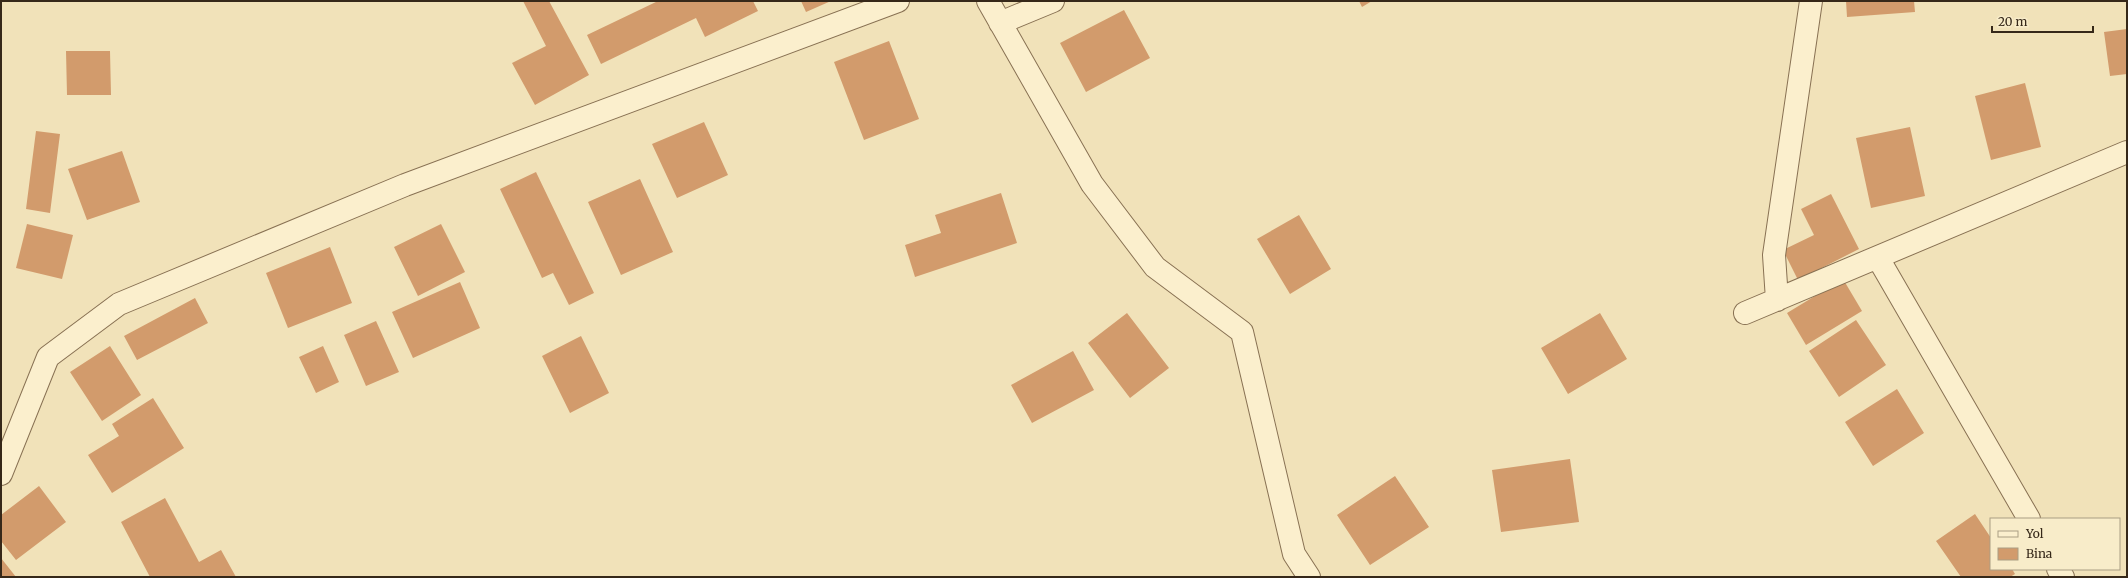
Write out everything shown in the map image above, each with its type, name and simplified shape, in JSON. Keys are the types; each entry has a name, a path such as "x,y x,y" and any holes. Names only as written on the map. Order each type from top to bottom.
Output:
{"street":[{"path":"1,474 48,357 119,304 405,185 898,1"},
{"path":"988,1 1092,184 1155,267 1242,332 1294,554 1309,577"},
{"path":"1000,23 1053,1"},
{"path":"1777,300 1774,255 1811,1"},
{"path":"1745,313 2127,152"},
{"path":"1878,258 2028,518"}],"building":[{"path":"523,1 549,1 589,75 535,105 512,63 546,46"},
{"path":"658,1 753,1 758,11 705,37 696,18 601,64 587,35"},
{"path":"801,1 831,1 806,12"},
{"path":"1359,1 1372,1 1362,7"},
{"path":"1846,1 1914,1 1915,12 1847,17"},
{"path":"1124,10 1150,58 1086,92 1060,43"},
{"path":"2127,29 2127,74 2110,76 2104,32"},
{"path":"889,41 919,119 864,140 834,62"},
{"path":"66,51 110,51 111,95 67,95"},
{"path":"2025,83 2041,147 1991,160 1975,96"},
{"path":"704,122 728,175 677,198 652,144"},
{"path":"1910,127 1925,196 1871,208 1856,138"},
{"path":"36,131 60,134 50,213 26,209"},
{"path":"122,151 140,202 87,220 68,169"},
{"path":"536,172 594,293 569,305 553,273 542,278 500,189"},
{"path":"640,179 673,252 621,275 588,202"},
{"path":"1001,193 1017,243 915,277 905,245 941,233 935,215"},
{"path":"1831,194 1859,249 1798,280 1783,250 1814,235 1801,209"},
{"path":"1299,215 1331,269 1290,294 1257,239"},
{"path":"27,224 73,235 62,279 16,268"},
{"path":"441,224 465,272 418,296 394,247"},
{"path":"330,247 352,303 288,328 266,273"},
{"path":"1843,279 1862,311 1806,345 1787,313"},
{"path":"460,282 480,328 413,358 392,312"},
{"path":"195,298 208,323 137,360 124,336"},
{"path":"1127,313 1169,368 1130,398 1088,343"},
{"path":"1600,313 1627,359 1568,394 1541,348"},
{"path":"1856,320 1886,365 1839,397 1809,351"},
{"path":"376,321 399,372 366,386 344,335"},
{"path":"581,336 609,393 570,413 542,356"},
{"path":"110,346 141,395 102,421 70,372"},
{"path":"323,346 339,382 316,393 299,357"},
{"path":"1073,351 1094,390 1032,423 1011,385"},
{"path":"1897,389 1924,433 1873,466 1845,422"},
{"path":"153,398 184,448 112,493 88,455 119,436 112,424"},
{"path":"1570,459 1579,522 1501,532 1492,470"},
{"path":"1395,476 1429,527 1370,565 1337,515"},
{"path":"39,486 66,522 16,560 1,541 1,515"},
{"path":"165,498 199,562 221,550 236,577 150,577 121,522"},
{"path":"1975,514 1990,536 1990,570 2013,570 2015,574 2010,577 1961,577 1936,541"},
{"path":"1,558 16,577 1,577"}]}
